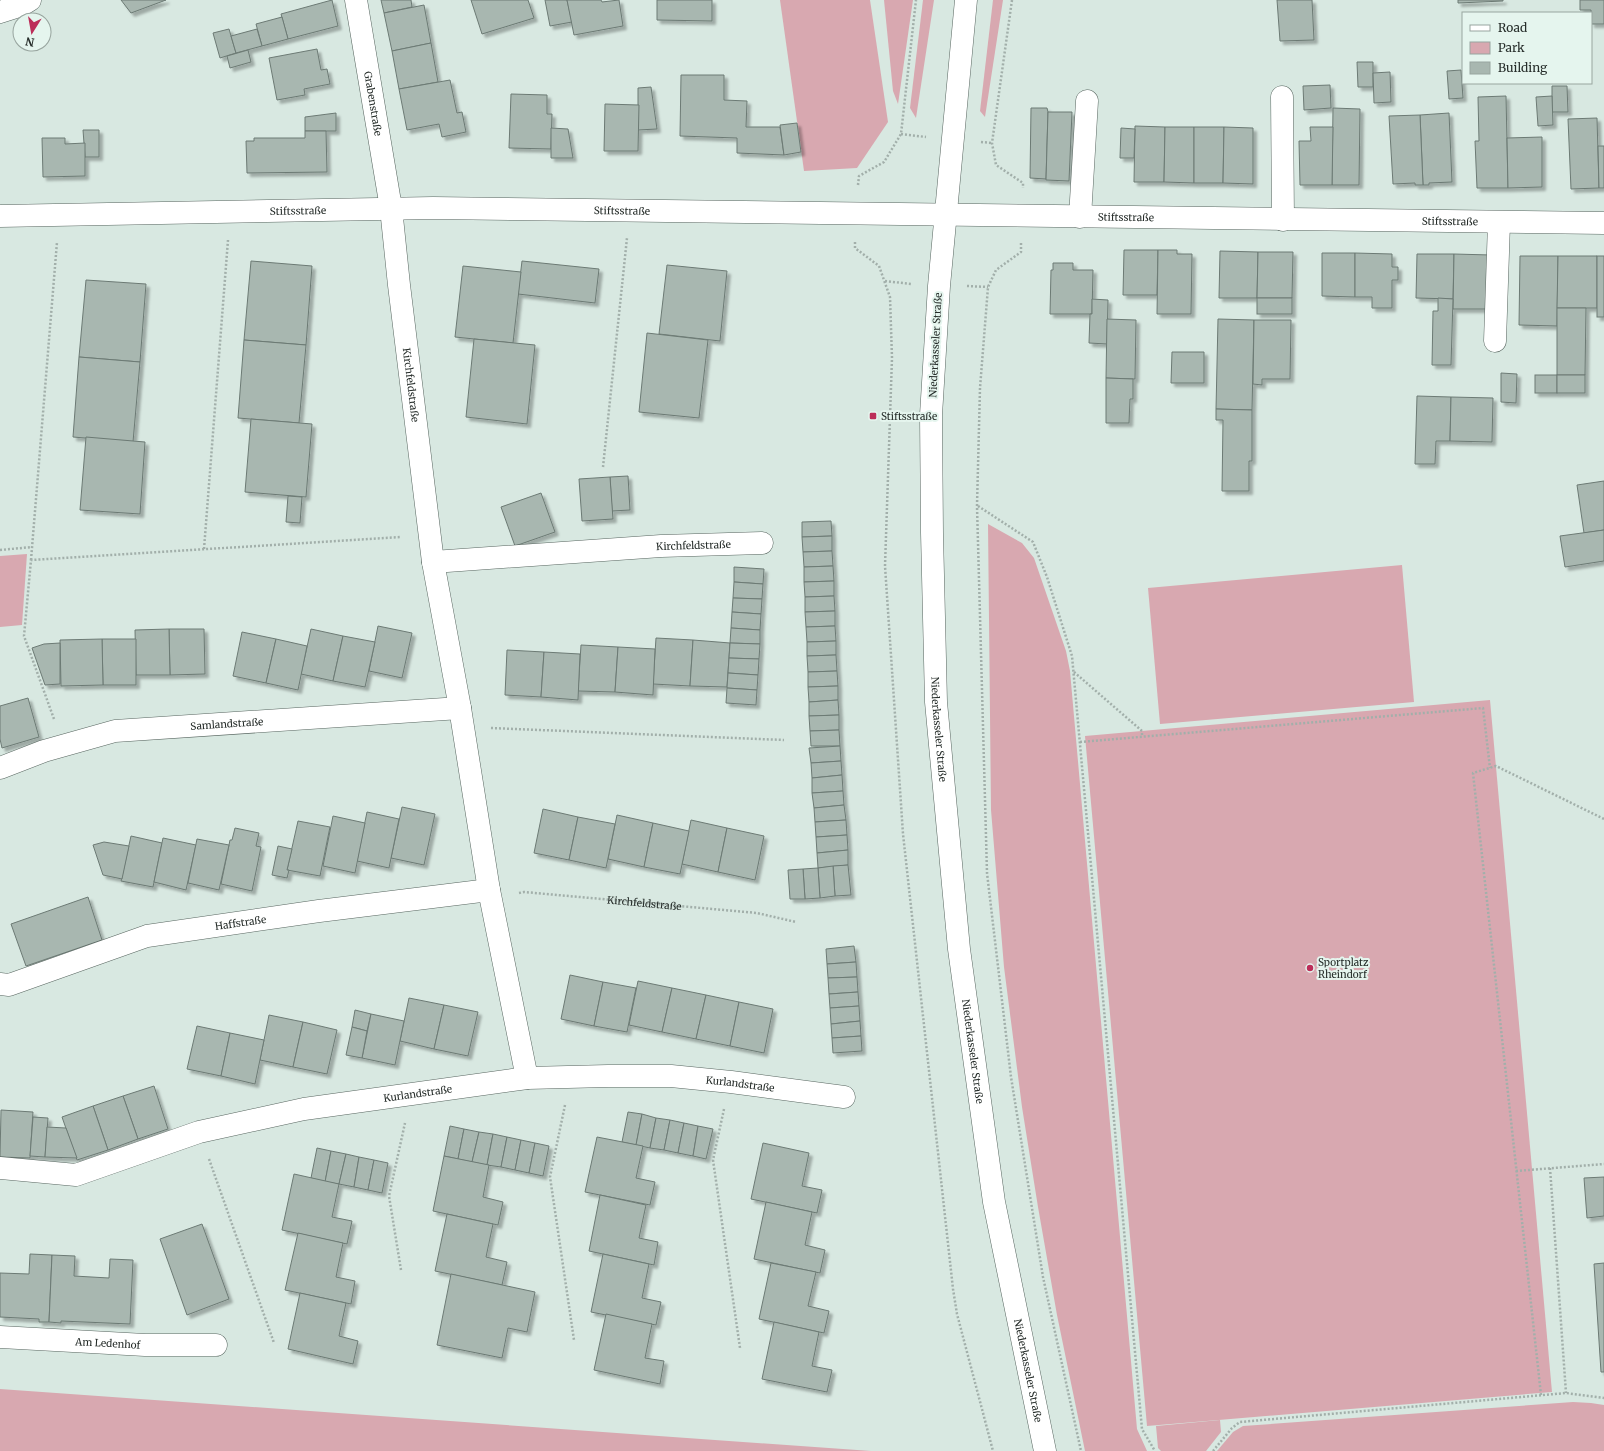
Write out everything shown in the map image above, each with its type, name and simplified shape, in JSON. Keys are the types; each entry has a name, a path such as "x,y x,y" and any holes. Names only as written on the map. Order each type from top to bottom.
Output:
{"street":[{"path":"0,12 22,6 30,0"},
{"name":"Grabenstraße","path":"356,0 391,208"},
{"name":"Niederkasseler Straße","path":"966,0 938,297 931,415 936,702 958,949 994,1202 1045,1451"},
{"path":"1282,97 1283,220"},
{"path":"1080,217 1087,101"},
{"name":"Stiftsstraße","path":"0,216 314,211 391,208 946,213 1080,217 1499,223 1604,223"},
{"name":"Kirchfeldstraße","path":"391,208 433,562 464,731 490,894 528,1078"},
{"path":"1495,341 1499,223"},
{"name":"Kirchfeldstraße","path":"433,562 661,546 762,543"},
{"name":"Samlandstraße","path":"0,768 44,751 115,731 460,708"},
{"name":"Haffstraße","path":"0,984 9,985 147,936 318,911 490,894"},
{"name":"Kurlandstraße","path":"0,1168 76,1175 199,1132 304,1109 528,1078 671,1076 731,1082 844,1097"},
{"name":"Am Ledenhof","path":"0,1337 145,1345 216,1345"}],"path":[{"path":"916,0 901,134 884,162 859,176 855,248 879,266 890,297 892,358 885,566 903,834 953,1289 957,1314 993,1451"},
{"path":"1012,0 992,143 996,165 1023,183 1021,252 996,270 988,287 980,388 977,506 987,873 1011,1077 1043,1277 1081,1451"},
{"path":"603,467 630,210"},
{"path":"204,549 230,212"},
{"path":"59,216 24,636 63,746"},
{"path":"977,506 1033,542 1048,577 1060,612 1072,656 1142,1429 1155,1451"},
{"path":"31,560 430,535"},
{"path":"0,550 32,548"},
{"path":"1073,672 1142,731 1142,737"},
{"path":"1080,742 1483,708 1490,768"},
{"path":"464,731 495,728 784,740"},
{"path":"1541,1395 1473,773 1496,766 1604,819"},
{"name":"Kirchfeldstraße","path":"490,894 524,892 757,912 796,922"},
{"path":"570,1077 550,1177 574,1340"},
{"path":"731,1082 713,1160 740,1348"},
{"path":"401,1270 389,1196 412,1094"},
{"path":"199,1132 274,1343"},
{"path":"1516,1171 1604,1164"},
{"path":"1550,1168 1566,1393"},
{"path":"1213,1451 1232,1428 1240,1422 1566,1393 1604,1398"}],"green space":[{"path":"780,0 870,0 888,122 857,168 804,171"},
{"path":"884,0 913,0 898,104 893,91"},
{"path":"923,0 934,0 916,118 910,108"},
{"path":"993,0 1003,0 985,117 980,111"},
{"path":"988,524 1022,543 1034,558 1066,651 1070,671 1137,1429 1147,1451 1085,1451 1057,1315 1038,1207 1022,1107 1004,967 991,810"},
{"path":"27,554 22,625 0,627 0,556"},
{"path":"1402,565 1414,702 1160,724 1148,588"},
{"name":"Sportplatz Rheindorf","path":"1490,700 1552,1392 1147,1426 1085,736"},
{"path":"0,1389 871,1451 0,1451"},
{"path":"1573,1402 1604,1405 1604,1451 1217,1451 1233,1432 1243,1426"},
{"path":"1220,1420 1221,1432 1206,1451 1161,1451 1158,1448 1156,1426"}],"building":[{"path":"121,0 166,0 131,13"},
{"path":"332,0 338,26 288,39 281,14"},
{"path":"381,0 411,0 412,7 384,13"},
{"path":"471,0 528,0 534,18 482,34"},
{"path":"545,0 567,0 572,22 550,26"},
{"path":"567,0 601,0 602,2 619,0 623,26 574,35"},
{"path":"657,0 712,0 712,21 657,20"},
{"path":"1277,0 1312,0 1314,40 1280,41"},
{"path":"1458,0 1503,0 1503,1 1458,3"},
{"path":"1580,0 1604,0 1604,24 1592,24 1591,10 1580,10"},
{"path":"424,5 431,43 392,51 384,13"},
{"path":"282,17 288,39 262,46 256,24"},
{"path":"229,29 236,53 220,58 213,33"},
{"path":"257,29 262,46 236,53 231,36"},
{"path":"431,43 438,82 399,89 392,51"},
{"path":"317,49 321,70 327,69 330,84 304,89 305,95 277,100 269,58"},
{"path":"248,50 251,62 230,68 227,56"},
{"path":"1357,62 1373,62 1373,87 1358,87"},
{"path":"1461,70 1463,98 1449,99 1447,71"},
{"path":"1390,72 1391,102 1374,103 1373,73"},
{"path":"681,75 724,75 724,100 747,101 746,127 780,127 784,155 737,153 737,138 680,136"},
{"path":"450,80 457,113 462,112 466,132 442,137 439,124 407,130 399,89"},
{"path":"1330,85 1331,108 1304,110 1303,86"},
{"path":"1552,86 1567,86 1568,112 1552,112"},
{"path":"651,87 657,129 638,130 638,88"},
{"path":"511,94 547,95 547,114 552,114 551,149 509,148"},
{"path":"1506,96 1508,188 1477,188 1475,141 1479,141 1478,97"},
{"path":"1552,96 1553,125 1538,126 1536,97"},
{"path":"605,104 639,105 638,151 604,151"},
{"path":"1031,108 1047,108 1048,112 1046,179 1030,178"},
{"path":"1333,108 1360,109 1359,185 1332,185"},
{"path":"1048,112 1072,112 1069,181 1046,180"},
{"path":"336,113 336,131 305,131 305,117"},
{"path":"1449,113 1452,182 1429,183 1429,185 1423,185 1420,115"},
{"path":"1420,115 1423,185 1415,185 1415,183 1393,184 1389,116"},
{"path":"1597,118 1599,188 1571,189 1568,119"},
{"path":"797,123 801,152 784,155 780,125"},
{"path":"1135,126 1165,127 1164,182 1134,182"},
{"path":"1165,127 1194,127 1194,183 1164,182"},
{"path":"1194,127 1224,127 1223,183 1194,183"},
{"path":"1224,127 1253,128 1253,184 1223,183"},
{"path":"1310,127 1333,127 1332,185 1300,185 1299,141 1311,141"},
{"path":"551,128 568,129 573,158 551,158"},
{"path":"1121,128 1135,129 1134,158 1120,158"},
{"path":"83,130 99,130 99,157 85,157"},
{"path":"305,131 326,131 327,172 247,173 246,141 254,141 254,138 305,138"},
{"path":"1542,137 1542,187 1508,188 1507,138"},
{"path":"42,138 65,138 65,144 85,143 85,176 43,177"},
{"path":"1598,146 1604,146 1604,188 1599,188"},
{"path":"1124,250 1158,250 1157,295 1123,295"},
{"path":"1158,250 1177,250 1177,254 1192,254 1191,314 1157,314"},
{"path":"1220,251 1258,252 1257,298 1219,298"},
{"path":"1258,252 1293,252 1292,298 1257,298"},
{"path":"1322,253 1355,253 1355,297 1322,296"},
{"path":"1355,253 1392,254 1392,267 1398,267 1398,280 1392,280 1392,308 1372,308 1372,297 1355,297"},
{"path":"1417,254 1454,254 1453,299 1416,298"},
{"path":"1454,254 1491,255 1490,309 1453,309"},
{"path":"1520,256 1558,256 1557,326 1519,325"},
{"path":"1558,256 1597,256 1597,308 1557,308"},
{"path":"1597,256 1604,256 1604,317 1597,317"},
{"path":"251,261 312,266 306,345 244,340"},
{"path":"522,261 599,269 595,303 518,294"},
{"path":"1053,263 1073,263 1073,270 1093,270 1092,314 1050,314 1051,270 1053,270"},
{"path":"667,265 727,271 720,341 659,334"},
{"path":"463,266 521,272 513,343 455,337"},
{"path":"86,280 146,284 140,362 79,357"},
{"path":"1257,298 1292,298 1292,314 1257,314"},
{"path":"1438,298 1453,299 1451,365 1432,365 1433,311 1438,311"},
{"path":"1092,299 1108,300 1107,344 1089,343"},
{"path":"1557,308 1586,308 1585,375 1557,375"},
{"path":"1107,319 1136,320 1135,379 1106,378"},
{"path":"1218,319 1254,320 1252,410 1216,409"},
{"path":"1254,320 1291,320 1290,379 1262,379 1262,385 1253,384"},
{"path":"647,333 708,340 699,418 639,412"},
{"path":"474,339 535,345 527,424 466,417"},
{"path":"244,340 306,345 299,423 238,418"},
{"path":"1172,352 1204,352 1204,383 1171,383"},
{"path":"79,357 140,362 133,442 73,437"},
{"path":"1501,373 1517,374 1516,403 1501,402"},
{"path":"1535,375 1557,375 1557,393 1535,393"},
{"path":"1557,375 1585,375 1585,393 1557,393"},
{"path":"1106,378 1133,379 1133,399 1130,399 1129,423 1106,423"},
{"path":"1417,396 1451,397 1450,441 1436,441 1435,464 1415,464"},
{"path":"1451,397 1493,398 1492,442 1450,441"},
{"path":"1216,409 1252,410 1252,461 1249,461 1249,491 1222,491 1223,420 1216,420"},
{"path":"251,419 312,424 306,497 245,492"},
{"path":"86,437 145,442 140,514 80,510"},
{"path":"628,476 630,510 612,511 610,477"},
{"path":"610,477 613,519 582,521 579,479"},
{"path":"1604,481 1604,530 1584,533 1577,485"},
{"path":"541,493 555,532 515,546 501,507"},
{"path":"288,496 302,497 300,523 286,522"},
{"path":"831,521 832,536 802,537 802,522"},
{"path":"1604,530 1604,561 1565,567 1560,536"},
{"path":"832,536 832,551 803,552 802,537"},
{"path":"832,551 833,566 804,567 803,552"},
{"path":"833,566 834,581 804,582 804,567"},
{"path":"734,567 764,569 763,584 734,582"},
{"path":"834,581 834,596 805,597 804,582"},
{"path":"734,582 763,584 762,599 733,598"},
{"path":"834,596 835,611 805,612 805,597"},
{"path":"733,598 762,599 761,614 732,612"},
{"path":"835,611 835,626 806,627 805,612"},
{"path":"732,612 761,614 760,630 731,628"},
{"path":"378,626 412,633 402,678 369,671"},
{"path":"835,626 836,641 807,642 806,627"},
{"path":"731,628 760,630 760,644 730,643"},
{"path":"169,629 204,629 205,674 170,675"},
{"path":"169,629 170,675 136,675 135,630"},
{"path":"311,629 343,636 333,681 301,674"},
{"path":"242,632 276,639 266,683 233,676"},
{"path":"343,636 375,642 365,687 333,681"},
{"path":"656,638 693,640 690,686 653,684"},
{"path":"102,639 136,639 136,685 103,685"},
{"path":"102,639 103,685 61,686 60,640"},
{"path":"276,639 307,646 298,690 266,683"},
{"path":"693,640 730,643 727,687 690,686"},
{"path":"836,641 836,655 807,656 807,642"},
{"path":"60,643 60,684 45,685 32,648 44,644"},
{"path":"730,643 760,644 759,659 729,658"},
{"path":"581,645 618,647 615,692 578,691"},
{"path":"618,647 655,649 653,695 615,692"},
{"path":"507,650 544,652 541,697 505,695"},
{"path":"544,652 580,654 578,700 541,697"},
{"path":"836,655 837,671 808,672 807,656"},
{"path":"729,658 759,659 758,675 728,673"},
{"path":"837,671 838,686 808,687 808,672"},
{"path":"728,673 758,675 757,690 727,688"},
{"path":"838,686 838,700 809,702 808,687"},
{"path":"727,688 757,690 756,705 726,703"},
{"path":"28,698 39,737 2,748 0,739 0,706"},
{"path":"838,700 839,715 809,716 809,702"},
{"path":"839,715 839,730 810,731 809,716"},
{"path":"839,730 840,746 811,746 810,731"},
{"path":"840,746 841,761 811,763 809,748"},
{"path":"841,761 842,775 812,778 811,763"},
{"path":"842,775 843,791 812,793 812,778"},
{"path":"843,791 844,805 814,808 812,793"},
{"path":"844,805 846,820 815,822 814,808"},
{"path":"402,807 435,814 424,865 391,858"},
{"path":"543,809 578,817 569,860 534,853"},
{"path":"367,812 399,819 389,868 357,861"},
{"path":"617,815 653,823 644,867 608,859"},
{"path":"333,816 365,823 355,873 323,866"},
{"path":"578,817 615,824 606,868 569,860"},
{"path":"691,820 727,828 718,872 682,864"},
{"path":"846,820 847,835 816,837 815,822"},
{"path":"298,821 330,827 320,876 287,870"},
{"path":"653,823 689,831 680,874 644,867"},
{"path":"235,828 259,833 256,846 261,847 252,891 221,884 230,840 232,840"},
{"path":"727,828 764,836 755,880 718,872"},
{"path":"847,835 848,850 817,853 816,837"},
{"path":"131,836 162,843 153,887 121,881"},
{"path":"163,838 196,845 186,890 154,882"},
{"path":"197,839 229,845 219,890 188,883"},
{"path":"104,842 129,846 122,879 103,875 93,845"},
{"path":"278,846 292,849 287,870 289,870 287,878 272,875"},
{"path":"848,850 848,865 818,868 817,853"},
{"path":"848,865 851,895 835,896 833,866"},
{"path":"833,866 835,896 820,898 818,868"},
{"path":"818,868 820,898 805,899 803,869"},
{"path":"803,869 805,899 790,899 788,870"},
{"path":"88,897 102,940 26,966 11,924"},
{"path":"854,946 856,962 827,964 826,949"},
{"path":"856,962 857,977 828,978 827,964"},
{"path":"570,975 603,982 594,1026 561,1019"},
{"path":"857,977 858,992 829,994 828,978"},
{"path":"638,981 672,988 662,1032 629,1025"},
{"path":"603,982 636,988 627,1032 594,1026"},
{"path":"672,988 706,995 696,1039 662,1032"},
{"path":"858,992 859,1006 830,1008 829,994"},
{"path":"706,995 739,1002 730,1046 696,1039"},
{"path":"409,998 444,1005 434,1049 400,1041"},
{"path":"739,1002 773,1009 764,1053 730,1046"},
{"path":"444,1005 478,1012 468,1056 434,1049"},
{"path":"859,1006 860,1021 831,1024 830,1008"},
{"path":"355,1010 371,1014 367,1031 352,1027"},
{"path":"371,1014 404,1021 395,1065 362,1058"},
{"path":"269,1015 303,1022 293,1067 260,1060"},
{"path":"860,1021 861,1036 832,1038 831,1024"},
{"path":"303,1022 337,1030 327,1074 293,1067"},
{"path":"197,1026 230,1033 221,1076 187,1069"},
{"path":"352,1027 367,1031 362,1058 346,1055"},
{"path":"230,1033 264,1040 255,1084 221,1076"},
{"path":"861,1036 862,1051 833,1053 832,1038"},
{"path":"154,1086 168,1129 138,1139 123,1096"},
{"path":"123,1096 138,1139 108,1150 93,1106"},
{"path":"93,1106 108,1150 77,1160 62,1117"},
{"path":"1,1110 33,1112 30,1158 0,1157"},
{"path":"628,1112 642,1114 636,1145 622,1142"},
{"path":"642,1114 656,1118 650,1148 636,1145"},
{"path":"33,1117 48,1118 45,1157 30,1156"},
{"path":"656,1118 670,1120 664,1150 650,1148"},
{"path":"670,1120 684,1123 678,1153 664,1150"},
{"path":"684,1123 698,1126 693,1156 678,1153"},
{"path":"450,1126 464,1129 458,1159 444,1156"},
{"path":"698,1126 713,1129 706,1159 693,1156"},
{"path":"47,1127 66,1128 77,1158 45,1157"},
{"path":"464,1129 479,1132 472,1162 458,1159"},
{"path":"479,1132 493,1134 487,1165 472,1162"},
{"path":"493,1134 507,1137 501,1167 487,1165"},
{"path":"507,1137 521,1140 515,1170 501,1167"},
{"path":"597,1137 643,1146 636,1178 655,1182 650,1205 585,1192"},
{"path":"521,1140 535,1143 529,1173 515,1170"},
{"path":"535,1143 549,1146 543,1176 529,1173"},
{"path":"763,1143 809,1153 802,1186 822,1190 817,1213 751,1199"},
{"path":"317,1148 331,1151 325,1182 311,1178"},
{"path":"331,1151 346,1154 339,1184 325,1182"},
{"path":"346,1154 359,1157 354,1187 339,1184"},
{"path":"444,1156 489,1165 483,1197 503,1202 498,1225 433,1211"},
{"path":"359,1157 374,1160 368,1190 354,1187"},
{"path":"374,1160 388,1163 382,1193 368,1190"},
{"path":"294,1174 339,1184 332,1217 352,1221 347,1244 282,1230"},
{"path":"1604,1177 1604,1216 1587,1218 1584,1178"},
{"path":"600,1195 646,1205 639,1238 658,1242 654,1265 589,1251"},
{"path":"766,1202 812,1212 805,1245 825,1250 820,1273 754,1259"},
{"path":"447,1214 493,1224 486,1257 507,1262 502,1285 435,1271"},
{"path":"202,1224 229,1299 187,1315 160,1239"},
{"path":"298,1233 343,1243 336,1277 355,1281 351,1304 285,1290"},
{"path":"30,1254 52,1255 49,1322 39,1322 39,1319 0,1317 0,1273 29,1274"},
{"path":"603,1254 649,1264 642,1298 661,1302 656,1325 591,1312"},
{"path":"52,1255 75,1256 74,1276 109,1278 110,1259 133,1260 130,1324 61,1321 61,1323 49,1322"},
{"path":"771,1263 816,1272 808,1306 829,1311 824,1333 759,1319"},
{"path":"1604,1263 1604,1372 1601,1372 1594,1264"},
{"path":"451,1274 535,1292 527,1332 508,1328 502,1358 437,1345"},
{"path":"300,1293 346,1303 339,1336 358,1341 353,1364 288,1349"},
{"path":"606,1314 652,1324 645,1358 664,1361 660,1384 594,1370"},
{"path":"774,1322 819,1332 812,1366 832,1370 827,1392 762,1379"}],"place":[{"name":"Stiftsstraße","path":"873,416"},
{"name":"Sportplatz Rheindorf","path":"1310,968"}]}
